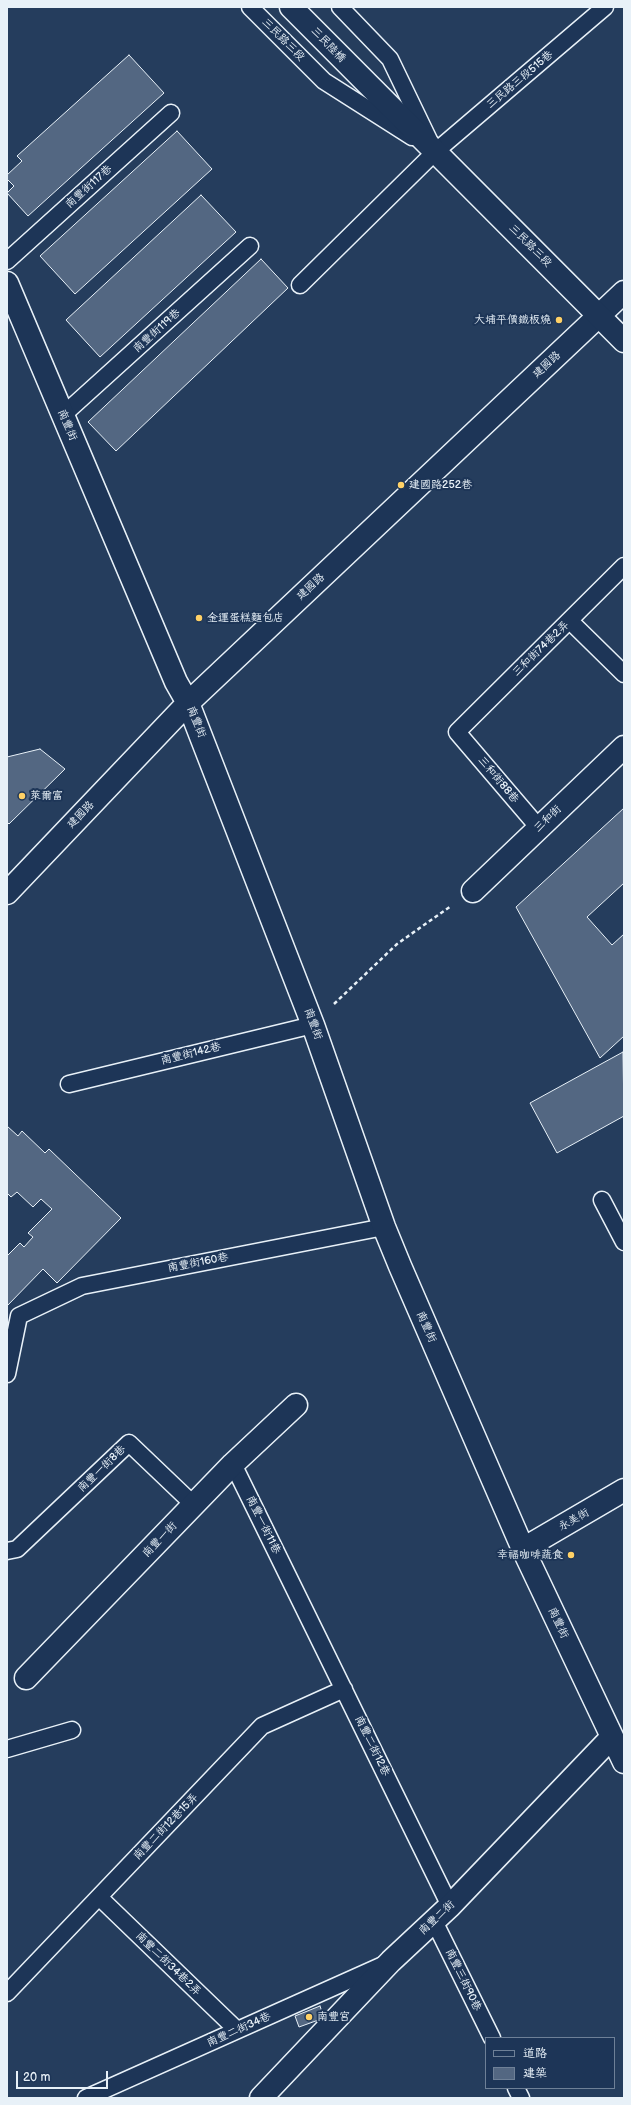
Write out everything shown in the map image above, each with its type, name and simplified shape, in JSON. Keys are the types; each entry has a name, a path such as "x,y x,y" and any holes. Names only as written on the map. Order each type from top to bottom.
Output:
{"street":[{"name":"三民陸橋","path":"291,7 365,83"},
{"name":"三民路三段","path":"365,83 624,341"},
{"name":"南豐街","path":"7,284 176,682 188,703 313,1024 384,1227 523,1549 618,1734 624,1762"},
{"name":"建國路","path":"7,893 188,703 624,292"},
{"name":"三和街","path":"473,891 624,747"},
{"name":"南豐一街","path":"26,1678 233,1464 296,1404"},
{"name":"永美街","path":"523,1549 624,1490"},
{"name":"南豐二街","path":"261,2098 391,1961 450,1906 618,1734"}],"lane":[{"name":"三民路三段","path":"250,7 324,81 435,152"},
{"name":"三民路三段","path":"340,7 390,60 435,152"},
{"name":"三民路三段515巷","path":"300,285 435,152 605,7"},
{"name":"南豐街117巷","path":"7,261 171,113"},
{"name":"南豐街119巷","path":"63,416 250,246"},
{"name":"三和街74巷2弄","path":"457,732 624,566"},
{"path":"570,621 624,674"},
{"name":"三和街88巷","path":"457,732 539,828"},
{"name":"南豐街142巷","path":"69,1084 313,1024"},
{"path":"602,1200 624,1242"},
{"name":"南豐街160巷","path":"7,1374 19,1316 82,1286 384,1227"},
{"name":"南豐一街8巷","path":"7,1551 17,1549 129,1443 194,1505"},
{"name":"南豐一街11巷","path":"233,1464 293,1586"},
{"name":"南豐二街12巷","path":"293,1586 450,1906"},
{"name":"南豐二街12巷15弄","path":"7,1993 262,1726 344,1688"},
{"path":"7,1749 72,1730"},
{"name":"南豐二街34巷2弄","path":"99,1897 237,2030"},
{"name":"南豐三街90巷","path":"434,1921 492,2037"},
{"name":"南豐二街34巷","path":"86,2098 391,1961"},
{"path":"516,2089 521,2098"}],"path":[{"path":"313,1024 397,944 473,891"}],"building":[{"path":"129,55 164,93 28,216 7,193 14,186 7,179 7,175 22,161 17,156"},
{"path":"177,131 212,169 75,294 40,256"},
{"path":"201,195 236,232 100,357 66,320"},
{"path":"261,259 288,288 116,451 88,422"},
{"name":"萊爾富","path":"40,749 65,769 9,824 7,822 7,757"},
{"path":"624,808 624,883 587,917 612,945 624,934 624,1036 600,1058 516,907"},
{"path":"623,1052 624,1116 557,1153 530,1103"},
{"path":"7,1126 18,1136 22,1131 45,1153 49,1149 121,1218 57,1283 43,1269 7,1306 7,1256 20,1243 24,1247 33,1237 28,1233 52,1209 41,1199 33,1207 17,1192 11,1197 7,1193"},
{"name":"南豐宮","path":"320,2006 324,2018 299,2027 295,2016"}],"place":[{"name":"大埔平價鐵板燒","path":"559,320"},
{"name":"建國路252巷","path":"401,485"},
{"name":"金運蛋糕麵包店","path":"199,618"},
{"name":"萊爾富","path":"22,796"},
{"name":"幸福咖啡蔬食","path":"571,1555"},
{"name":"南豐宮","path":"309,2017"}]}
